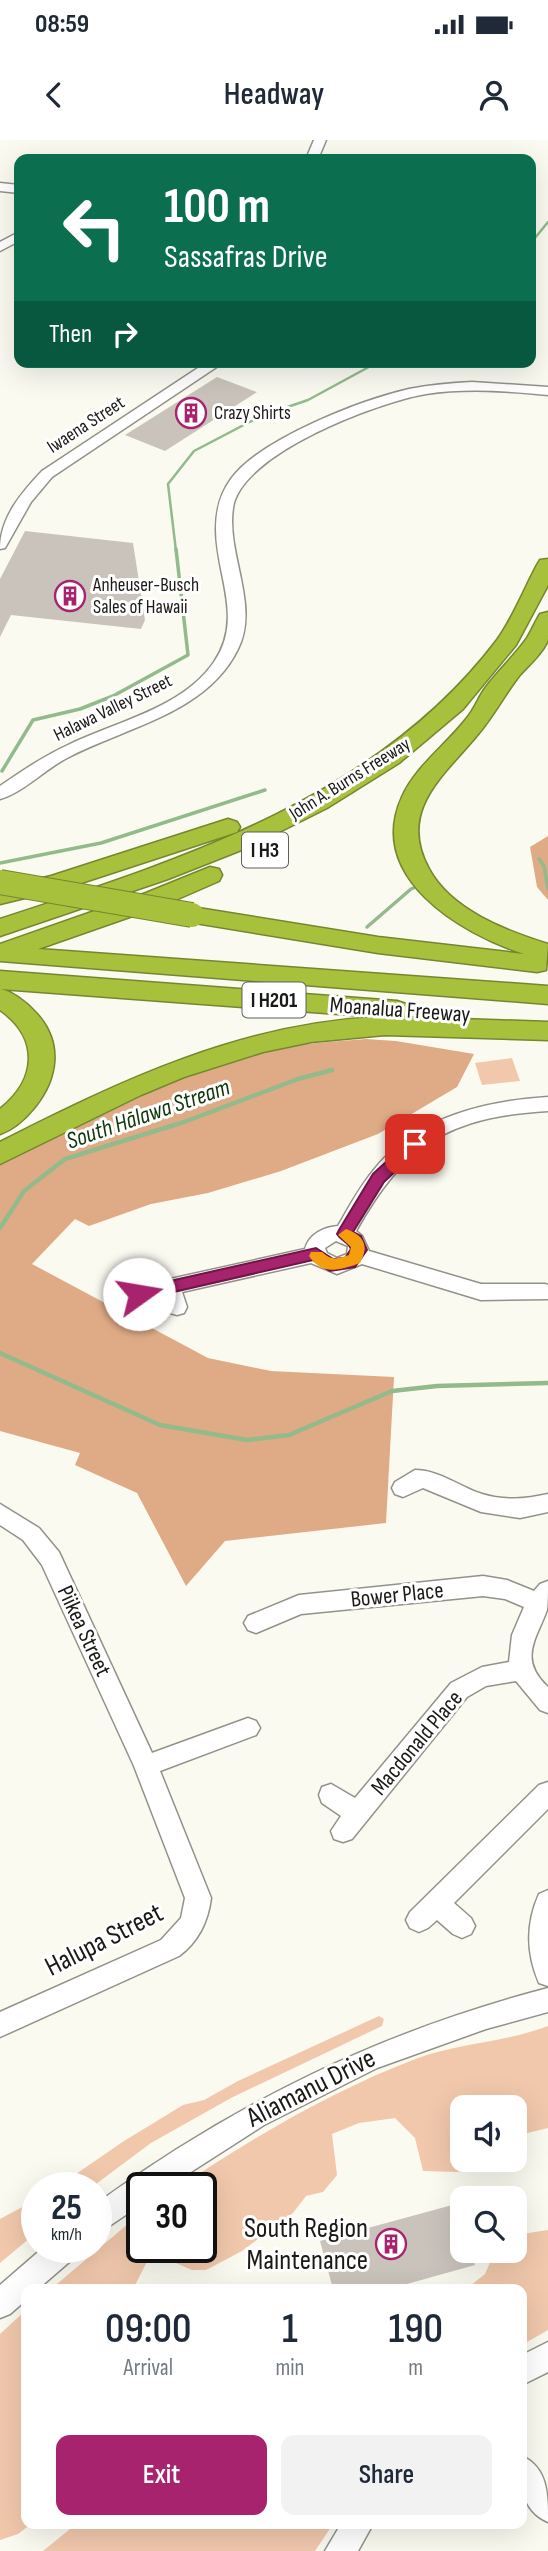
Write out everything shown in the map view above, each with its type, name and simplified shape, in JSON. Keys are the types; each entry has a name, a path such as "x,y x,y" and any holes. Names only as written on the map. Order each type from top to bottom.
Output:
{"highway":[{"name":"John A. Burns Freeway","path":"0,954 155,898 301,832 394,774 456,726 489,684 504,648 536,596 548,565"},
{"name":"John A. Burns Freeway","path":"0,928 168,870 245,839 310,807 414,739 489,684 538,639 548,619"},
{"path":"489,684 472,727 426,779 413,801 407,837 413,860 428,886 463,918 494,935 548,953"},
{"path":"0,896 57,882 261,816 327,787 414,739"},
{"path":"0,883 378,945 548,965"},
{"name":"Moanalua Freeway","path":"0,954 548,995"},
{"name":"Moanalua Freeway","path":"0,980 548,1021"},
{"path":"0,997 21,1011 31,1022 38,1033 43,1058 42,1070 33,1093 18,1110 0,1124"},
{"path":"0,1154 159,1074 192,1061 259,1042 363,1027 421,1026 548,1031"}],"street":[{"name":"Iwaena Street","path":"0,545 21,504 40,480 57,466 209,368"},
{"name":"Halawa Valley Street","path":"0,794 54,758 171,703 199,685 218,668 232,645 238,628 238,607 224,531 226,501 242,474 260,460 370,405 402,395 463,386 548,391"},
{"path":"344,1234 366,1196 387,1168 429,1135 485,1112 548,1104"},
{"path":"331,1234 344,1234 355,1240 358,1255 350,1263 337,1266 323,1262 316,1254 319,1239 331,1234"},
{"path":"139,1294 316,1254"},
{"path":"358,1255 481,1292 545,1292"},
{"path":"170,1287 177,1307"},
{"path":"403,1488 415,1479 425,1479 481,1503 520,1509 548,1503"},
{"name":"Piikea Street","path":"0,1513 31,1534 51,1559 146,1766"},
{"name":"Bower Place","path":"256,1623 299,1605 483,1586 543,1597"},
{"path":"543,1597 524,1632 520,1655 528,1682 548,1703"},
{"name":"Macdonald Place","path":"331,1795 350,1823 459,1689 482,1677 523,1671"},
{"path":"146,1766 248,1728"},
{"name":"Halupa Street","path":"0,2025 170,1948 188,1933 198,1907 197,1889 146,1766"},
{"path":"462,1926 428,1912 548,1793"},
{"path":"548,1902 540,1928 548,1973"},
{"name":"Aliamanu Drive","path":"112,2210 195,2151 298,2091 382,2052 439,2030 497,2011 548,2000"},
{"path":"23,2284 47,2263"},
{"path":"0,2304 21,2286"},
{"path":"527,2368 548,2356"},
{"path":"527,2478 548,2507"},
{"path":"340,2551 355,2529"}],"shaded area":[{"path":"548,836 548,900 537,887 530,847"},
{"path":"366,1039 396,1041 474,1054 457,1087 378,1134 281,1171 208,1193 151,1204 89,1226 75,1219 32,1264 208,1358 271,1371 394,1377 386,1523 225,1541 186,1586 137,1493 75,1465 80,1453 0,1431 0,1165 129,1099 195,1072 277,1048"},
{"path":"512,1058 520,1081 482,1085 475,1063"},
{"path":"379,2016 384,2019 382,2026 231,2098 151,2143 112,2172 79,2172 183,2105 204,2100 238,2081"},
{"path":"548,2026 548,2128 527,2133 527,2095 450,2095 450,2172 423,2171 415,2138 395,2118 359,2123 332,2134 337,2175 323,2192 306,2196 293,2213 242,2251 206,2270 192,2270 176,2263 217,2263 217,2172 202,2172 325,2100 386,2071 450,2049 516,2036"},
{"path":"21,2208 21,2245 0,2263 0,2219"},
{"path":"126,2226 126,2263 146,2263 136,2284 57,2284 82,2263 112,2263 112,2237"},
{"path":"548,2230 548,2330 527,2342 527,2284 472,2284 485,2274 490,2263 527,2263 527,2233"},
{"path":"21,2315 21,2529 24,2529 0,2540 0,2334"},
{"path":"70,2529 330,2529 315,2551 43,2551"}],"building":[{"name":"Crazy Shirts","path":"217,377 257,392 165,451 125,435"},
{"name":"Anheuser-Busch Sales of Hawaii","path":"25,531 133,543 145,620 141,629 11,615 0,637 0,579"},
{"name":"South Region Maintenance","path":"450,2206 450,2263 475,2265 407,2284 332,2284 320,2241"}],"waterway":[{"path":"536,237 548,222"},
{"path":"176,551 168,484 194,451 261,416 308,400 367,368"},
{"path":"2,771 33,720 80,709 113,696 188,655 176,549"},
{"path":"0,863 101,843 265,790"},
{"path":"539,859 544,866 548,889"},
{"name":"South Hālawa Stream","path":"367,927 411,889 421,885"},
{"name":"South Hālawa Stream","path":"0,1228 24,1191 65,1159 184,1122 298,1079 332,1070"},
{"path":"0,1353 160,1425 247,1440 289,1435 392,1391 437,1386 548,1383"}],"slow traffic":[{"path":"317,1256 330,1265 350,1263 359,1250 355,1240 346,1235"}],"place":[{"name":"Crazy Shirts","path":"191,413"},
{"name":"Anheuser-Busch Sales of Hawaii","path":"70,596"},
{"name":"South Region Maintenance","path":"391,2244"}],"route":[{"path":"139,1294 316,1254 330,1265 350,1263 358,1255 358,1245 350,1236 344,1234 378,1178 415,1144"}]}
